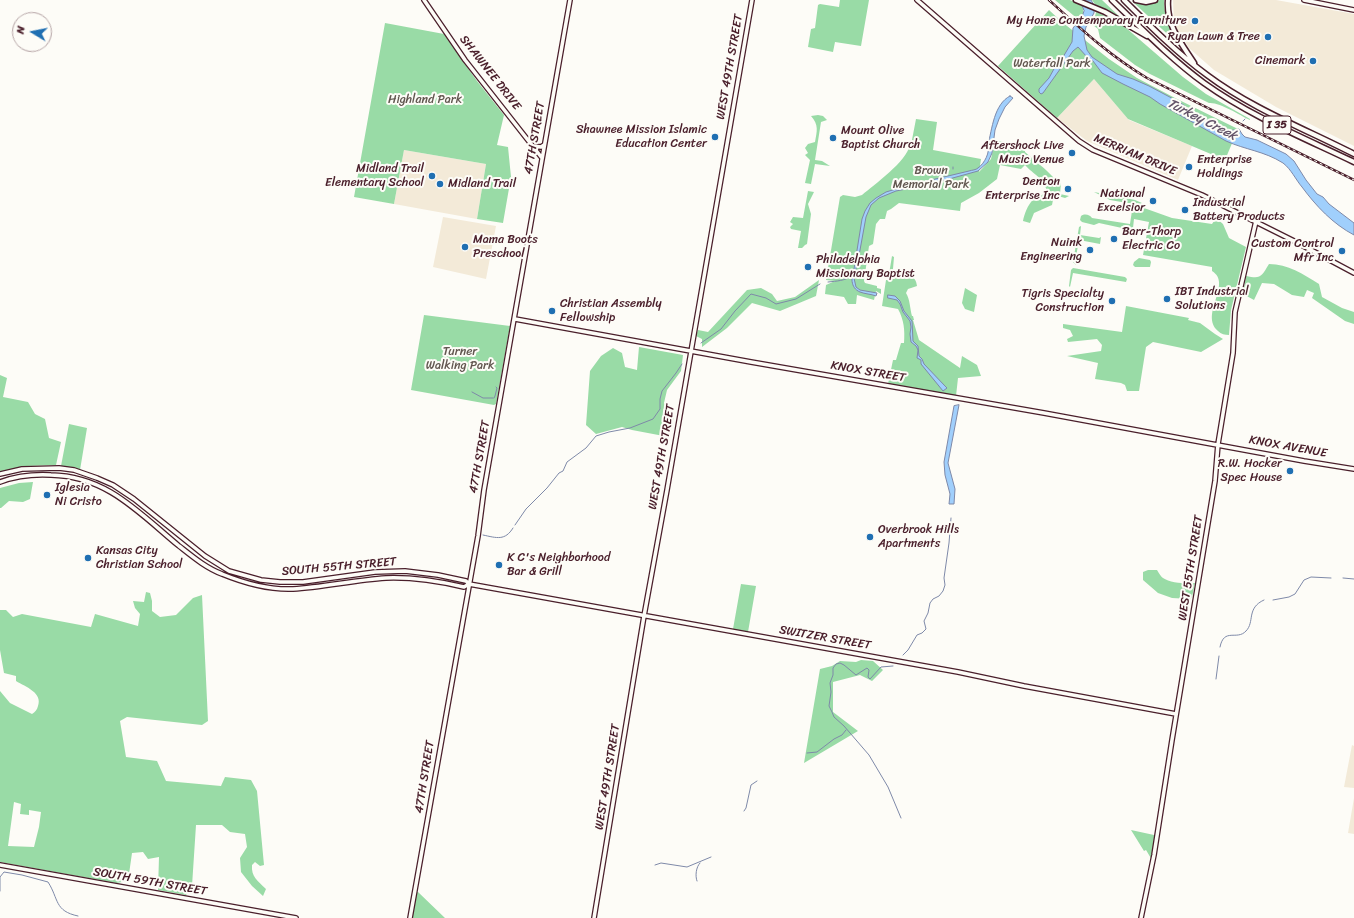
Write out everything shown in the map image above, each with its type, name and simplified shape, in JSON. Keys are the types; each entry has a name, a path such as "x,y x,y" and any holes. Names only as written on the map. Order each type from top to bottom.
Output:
{"highway":[{"path":"1076,0 1116,18 1153,40"},
{"name":"I 35","path":"1112,0 1153,40 1207,85 1259,116 1354,162"},
{"name":"I 35","path":"1124,0 1176,50 1197,68 1217,82 1248,102 1354,154"},
{"path":"1136,0 1146,2 1155,0"},
{"path":"1168,0 1169,18 1174,33 1197,68"}],"street":[{"name":"SHAWNEE DRIVE","path":"424,0 465,60 542,158"},
{"name":"47TH STREET","path":"410,918 570,0"},
{"name":"WEST 49TH STREET","path":"594,918 644,616 752,0"},
{"name":"MERRIAM DRIVE","path":"917,0 1079,141 1093,150 1202,195 1256,221 1354,273"},
{"path":"1304,0 1354,10"},
{"path":"533,146 541,147 544,145"},
{"name":"WEST 55TH STREET","path":"1141,918 1154,855 1214,488 1218,444 1233,353 1235,312 1256,221"},
{"name":"KNOX STREET","path":"515,319 1218,444"},
{"name":"KNOX AVENUE","path":"1218,444 1298,460 1354,469"},
{"name":"SOUTH 55TH STREET","path":"0,474 22,469 59,468 74,470 98,478 122,490 204,556 230,571 261,580 303,582 375,572 406,571 466,580 469,584 464,587 426,580 392,578 368,579 291,589 263,587 240,581 220,573 196,560 120,497 87,480 60,475 42,475 23,476 0,482"},
{"name":"SWITZER STREET","path":"469,584 958,672 1024,686 1176,714"},
{"name":"SOUTH 59TH STREET","path":"0,865 296,918"}],"shaded area":[{"path":"1173,0 1276,0 1354,14 1354,146 1276,107 1214,70 1189,48 1174,24"},
{"name":"Enterprise Holdings","path":"1094,79 1129,120 1192,146 1178,180 1087,141 1057,118"},
{"name":"Midland Trail","path":"404,150 486,164 477,219 394,204"},
{"name":"Mama Boots Preschool","path":"443,217 496,226 486,279 433,267"},
{"path":"1352,745 1354,746 1354,788 1344,787"},
{"path":"1354,798 1354,834 1348,833"}],"green space":[{"path":"840,0 869,0 861,46 835,42 833,52 808,47 811,29 815,28 818,5 839,7"},
{"path":"1055,0 1070,0 1082,5 1082,17 1079,20"},
{"path":"1092,0 1102,0 1122,20 1107,10 1096,6"},
{"path":"1164,0 1166,17 1178,41 1178,44 1132,1 1149,4"},
{"name":"Waterfall Park","path":"1049,10 1109,59 1137,78 1238,129 1225,160 1128,119 1094,79 1057,118 998,66"},
{"path":"1096,12 1125,27 1183,77 1206,94 1250,120 1224,107 1209,103 1135,65 1100,38 1098,29 1093,25"},
{"name":"Highland Park","path":"385,23 444,34 477,81 504,115 497,145 508,147 511,177 503,223 477,219 486,164 404,150 394,204 354,197"},
{"path":"811,116 823,116 827,120 821,122 815,160 822,161 830,166 815,164 811,184 805,183 810,160 805,155 808,153 805,148 808,144 815,142 817,131 814,119"},
{"name":"Brown Memorial Park","path":"916,119 937,122 933,150 981,159 979,172 991,159 995,140 1025,147 1025,152 1061,183 1060,194 1069,196 1065,198 1058,196 1053,200 1052,205 1034,213 1030,223 1023,221 1026,210 1031,202 1047,191 1045,186 1041,179 1025,165 1021,169 1000,165 997,179 979,193 961,203 960,211 899,203 887,211 885,219 880,219 876,224 873,244 869,246 864,281 865,283 877,286 877,288 881,289 881,294 876,291 874,300 857,295 856,304 848,304 844,297 825,294 826,285 835,281 826,280 840,197 843,195 855,197 862,195 882,179 903,158 911,145"},
{"path":"808,191 814,192 808,204 811,214 807,244 802,248 798,248 801,231 791,229 790,227 793,224 790,222 793,217 803,218"},
{"path":"1094,192 1135,200 1142,203 1144,208 1172,218 1212,224 1216,218 1223,224 1229,238 1246,247 1231,310 1229,335 1219,332 1213,324 1213,308 1219,283 1218,277 1212,271 1212,267 1143,255 1149,222 1134,219 1133,228 1122,228 1099,223 1094,225 1082,222 1080,220 1081,216 1089,215 1092,218 1130,224 1133,204 1110,200"},
{"path":"1081,226 1080,235 1101,237 1100,244 1079,240 1075,262 1077,262 1076,265 1073,262 1079,227"},
{"path":"892,256 894,257 893,269 897,274 913,277 916,282 917,286 908,289 906,293 919,340 960,368 962,356 977,365 981,376 958,378 956,396 888,384 893,360 896,360 901,343 904,343 903,321 898,309 882,306"},
{"path":"1139,258 1150,260 1150,267 1135,267 1133,265 1134,262"},
{"path":"1269,264 1276,264 1289,268 1301,273 1319,284 1322,297 1342,308 1354,312 1354,324 1345,321 1312,298 1314,293 1307,290 1304,297 1292,295 1274,284 1262,283 1254,300 1243,294 1246,276 1260,276"},
{"path":"1073,268 1125,277 1127,279 1126,282 1073,273 1070,287 1071,270"},
{"path":"819,280 816,296 780,311 752,303 727,328 702,347 702,339 696,336 698,330 708,332 747,290 761,288 772,294 777,301 795,297"},
{"path":"965,288 977,295 974,312 965,309 962,303"},
{"path":"1126,306 1189,318 1188,320 1200,323 1223,339 1201,352 1153,342 1146,347 1139,391 1127,391 1125,385 1121,383 1095,379 1098,363 1067,356 1101,351 1102,345 1097,339 1068,342 1067,339 1073,336 1070,330 1063,328 1063,324 1122,332"},
{"name":"Turner Walking Park","path":"424,315 510,326 496,404 494,405 411,390"},
{"path":"639,347 683,355 681,371 667,390 664,403 674,416 669,437 622,427 596,434 586,425 590,371 601,356 613,348 622,353 625,367 637,370"},
{"path":"0,375 7,378 3,397 28,402 35,414 45,419 49,438 61,442 56,465 27,466 0,472"},
{"path":"69,424 87,428 80,470 61,466"},
{"path":"33,482 30,499 23,502 9,501 0,508 0,488 19,483"},
{"path":"1148,570 1157,570 1166,580 1183,583 1195,583 1192,597 1190,599 1172,598 1158,593 1143,580 1143,572"},
{"path":"741,584 756,586 748,632 733,629"},
{"path":"146,592 150,593 152,611 160,617 176,615 193,598 202,595 208,721 202,725 127,717 120,721 126,757 157,761 166,781 221,786 225,777 251,780 257,791 264,865 260,866 255,862 252,865 252,869 256,878 266,889 263,896 252,886 241,872 240,858 247,847 245,834 230,832 222,825 196,825 192,886 186,895 158,890 159,857 148,859 143,852 132,853 128,881 116,883 0,862 0,691 10,703 32,714 37,709 39,701 38,697 33,691 16,681 16,676 4,673 0,650 0,610 6,610 13,617 22,614 91,627 95,614 138,626 140,614 135,608 133,601 144,602","holes":["14,802 21,804 20,814 29,815 29,810 41,812 34,847 8,846"]},
{"path":"861,660 873,661 883,670 872,681 860,675 833,682 833,712 858,731 804,763 820,669 832,666 840,661 856,662"},
{"path":"1131,830 1154,835 1152,860 1146,850 1144,851"},
{"path":"418,892 445,918 412,918"}],"water":[{"name":"Turkey Creek","path":"1080,0 1091,0 1094,5 1094,13 1086,27 1084,36 1087,50 1092,57 1117,74 1149,86 1229,131 1239,129 1245,137 1257,140 1286,154 1294,161 1317,194 1323,197 1329,204 1354,223 1354,235 1339,226 1319,208 1283,163 1262,153 1226,141 1150,97 1102,73 1093,61 1078,47 1073,51 1041,94 1039,89 1049,78 1072,42 1073,28 1082,17 1084,11"},
{"path":"1010,96 1013,98 1005,107 995,130 992,153 988,162 978,171 931,184 896,191 879,198 871,205 866,217 854,278 856,287 860,290 877,293 876,296 862,293 854,288 852,275 862,219 870,203 886,192 977,169 983,163 988,154 988,145 997,111 1000,105"},
{"path":"888,295 895,296 900,301 904,311 912,321 913,341 918,346 919,356 924,364 947,388 943,391 921,364 921,360 917,358 918,350 911,342 910,321 903,312 897,300 888,298"},
{"path":"959,405 948,463 955,489 954,504 949,504 950,494 945,475 944,462 954,406"}],"waterway":[{"path":"828,282 843,280 852,276"},
{"path":"701,343 721,329 751,294 766,298 776,304 796,299 820,284"},
{"path":"515,525 526,509 547,488 559,473 563,471 567,462 586,448 596,436 630,428 653,419 660,409 662,391 682,364"},
{"path":"494,398 496,387"},
{"path":"472,392 483,398 493,398"},
{"path":"903,655 908,650 917,635 926,629 924,621 928,613 930,603 943,591 945,585 944,578 951,518"},
{"path":"483,535 500,538 507,535 513,528"},
{"path":"1273,600 1289,597 1295,594 1304,580 1311,577 1331,578"},
{"path":"1343,578 1354,579"},
{"path":"1220,647 1224,637 1239,635 1246,631 1249,627 1255,607 1258,603 1264,600"},
{"path":"1216,679 1219,656"},
{"path":"893,666 881,667 870,679 868,677 869,670 867,668 856,675 844,665 840,663 836,664 833,668 833,675 830,683 831,692 829,706 834,717 844,726 869,755 888,787 901,818"},
{"path":"807,753 817,752 842,735 846,730"},
{"path":"744,811 751,785 757,781"},
{"path":"655,865 661,863 687,867 711,857"},
{"path":"697,881 696,872 700,863"},
{"path":"0,891 0,877 4,872 48,882 61,908 70,914 78,916"}],"railway":[{"path":"1049,0 1084,32 1133,70 1354,180"}],"place":[{"name":"My Home Contemporary Furniture","path":"1195,21"},
{"name":"Ryan Lawn & Tree","path":"1268,37"},
{"name":"Cinemark","path":"1313,61"},
{"name":"Shawnee Mission Islamic Education Center","path":"715,137"},
{"name":"Mount Olive Baptist Church","path":"833,138"},
{"name":"Aftershock Live Music Venue","path":"1072,153"},
{"name":"Enterprise Holdings","path":"1189,167"},
{"name":"Midland Trail Elementary School","path":"432,176"},
{"name":"Midland Trail","path":"440,184"},
{"name":"Denton Enterprise Inc","path":"1068,189"},
{"name":"National Excelsior","path":"1153,201"},
{"name":"Industrial Battery Products","path":"1185,210"},
{"name":"Barr-Thorp Electric Co","path":"1114,239"},
{"name":"Mama Boots Preschool","path":"465,247"},
{"name":"Nuink Engineering","path":"1090,250"},
{"name":"Custom Control Mfr Inc","path":"1342,251"},
{"name":"Philadelphia Missionary Baptist","path":"808,267"},
{"name":"IBT Industrial Solutions","path":"1167,299"},
{"name":"Tigris Specialty Construction","path":"1112,301"},
{"name":"Christian Assembly Fellowship","path":"552,311"},
{"name":"R.W. Hocker Spec House","path":"1290,471"},
{"name":"Iglesia Ni Cristo","path":"47,495"},
{"name":"Overbrook Hills Apartments","path":"870,537"},
{"name":"Kansas City Christian School","path":"88,558"},
{"name":"K C's Neighborhood Bar & Grill","path":"499,565"}]}
